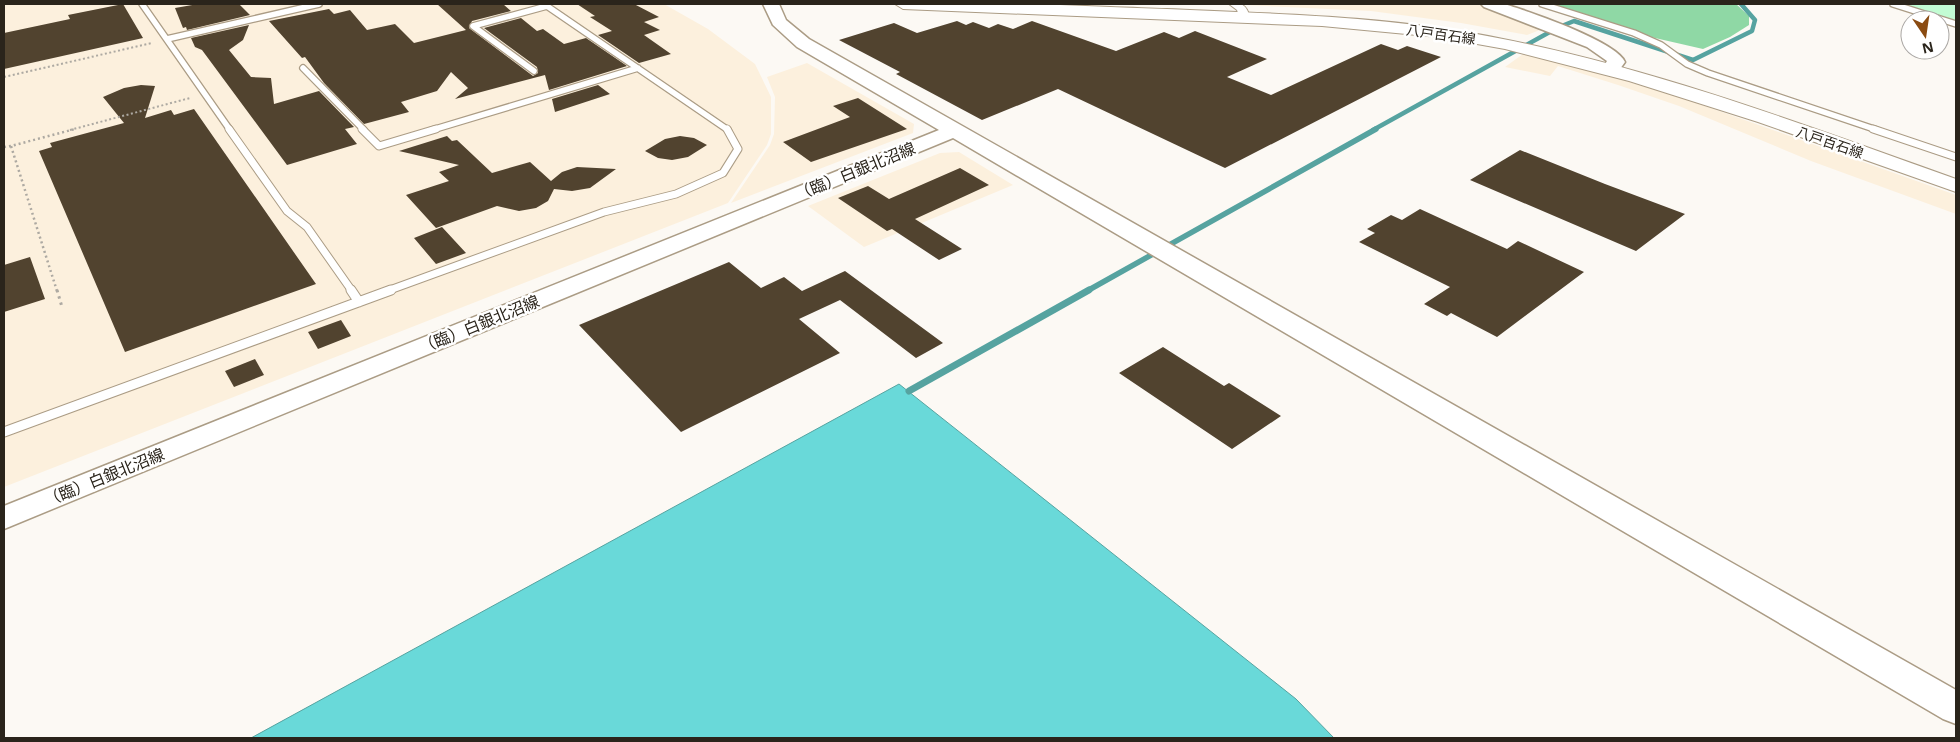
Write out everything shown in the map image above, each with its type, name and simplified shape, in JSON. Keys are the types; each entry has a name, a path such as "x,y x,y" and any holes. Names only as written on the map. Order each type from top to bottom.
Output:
{"main road":[{"name":"八戸百石線","path":"903,4 1240,10"},
{"name":"八戸百石線","path":"1090,4 1343,14 1424,22 1506,36 1699,87 1956,176"},
{"name":"八戸百石線","path":"1614,65 1956,186"}],"street":[{"path":"772,4 779,22 803,44 1956,708"},
{"path":"1489,4 1593,43 1610,54 1614,65"},
{"name":"（臨）白銀北沼線","path":"4,518 955,130"}],"lane":[{"path":"142,4 287,211 307,227 359,302"},
{"path":"167,40 319,4"},
{"path":"1542,4 1634,33 1661,45 1687,64 1708,73 1956,157"},
{"path":"1893,4 1956,24"},
{"path":"4,432 604,212 676,194 724,173 738,149 727,129 545,5 473,26 534,72"},
{"path":"303,68 379,146 638,68"}],"path":[{"path":"4,77 167,40"},
{"path":"4,147 205,94"},
{"path":"11,146 62,308"}],"shaded area":[{"path":"4,4 664,4 708,29 755,64 771,97 771,134 767,145 728,203 4,487"},
{"path":"1222,4 1477,4 1545,28 1527,35 1461,23 1371,11"},
{"path":"1523,54 1607,75 1691,101 1956,195 1956,214 1811,161 1679,106 1618,85 1558,66 1550,76 1505,67"},
{"path":"807,63 914,124 913,133 731,203 770,145 774,134 775,97 767,77"},
{"path":"959,152 1013,185 864,247 808,206 940,153"}],"green space":[{"path":"1551,4 1736,4 1749,16 1749,25 1730,37 1703,49 1655,38"},
{"path":"1901,4 1956,4 1956,22 1950,20 1950,10 1919,10"}],"water":[{"path":"899,384 1296,699 1334,738 251,738"}],"building":[{"path":"123,4 143,38 4,69 4,33 70,19 68,15"},
{"path":"198,4 239,4 250,15 187,30 186,27 183,28 175,8"},
{"path":"437,4 503,4 511,11 472,21 469,28 533,76 538,73 537,67 484,28 521,18 537,31 543,29 564,44 586,38 627,66 549,90 545,75 455,99 468,88 451,72 437,91 401,102 409,112 364,124 324,83 305,57 302,58 269,21 329,9 334,14 350,10 367,30 395,24 414,43 466,30"},
{"path":"577,4 634,4 659,17 644,22 660,30 644,35 671,54 639,63 598,35 612,31 590,17 595,16"},
{"path":"957,21 966,25 973,22 989,28 998,24 1013,29 1032,21 1116,51 1164,32 1179,38 1195,31 1267,59 1227,77 1271,95 1381,44 1398,50 1407,46 1441,57 1225,168 1058,89 982,120 896,74 900,72 839,40 894,23 917,33"},
{"path":"249,25 243,40 229,50 251,77 271,78 274,104 319,91 354,127 345,129 357,144 287,165 202,50 195,47 191,38"},
{"path":"141,85 155,86 145,118 171,110 174,115 194,109 316,284 125,352 39,151 52,147 50,143 124,123 103,97 124,88"},
{"path":"598,85 610,94 555,112 552,99"},
{"path":"858,98 907,129 811,162 783,142 850,117 833,106"},
{"path":"447,136 452,141 457,140 492,173 530,162 551,181 562,172 577,167 616,169 590,188 572,191 554,189 548,201 536,208 519,211 497,206 436,228 406,195 449,181 439,172 459,165 399,151"},
{"path":"680,136 694,138 707,145 688,157 672,160 658,158 645,151 665,139"},
{"path":"1520,150 1685,214 1636,251 1470,180"},
{"path":"960,168 989,185 915,219 962,249 939,260 892,229 887,231 838,198 868,186 889,199"},
{"path":"1420,209 1507,249 1518,241 1584,272 1497,337 1451,313 1447,316 1424,304 1450,287 1359,242 1375,233 1367,229 1391,215 1402,220"},
{"path":"442,227 466,253 436,264 414,238"},
{"path":"30,257 45,299 4,312 4,265"},
{"path":"729,262 761,288 784,277 802,291 845,271 943,343 916,358 840,300 799,319 840,353 681,432 579,325"},
{"path":"341,320 351,336 318,349 308,332"},
{"path":"1163,347 1224,386 1229,383 1281,416 1232,449 1119,373"},
{"path":"255,359 264,375 234,387 225,371"}],"waterway":[{"path":"1373,130 1557,28 1574,21 1693,60 1752,31 1755,20 1741,4"},
{"path":"1087,291 1376,129"},
{"path":"909,391 1089,290"}]}
